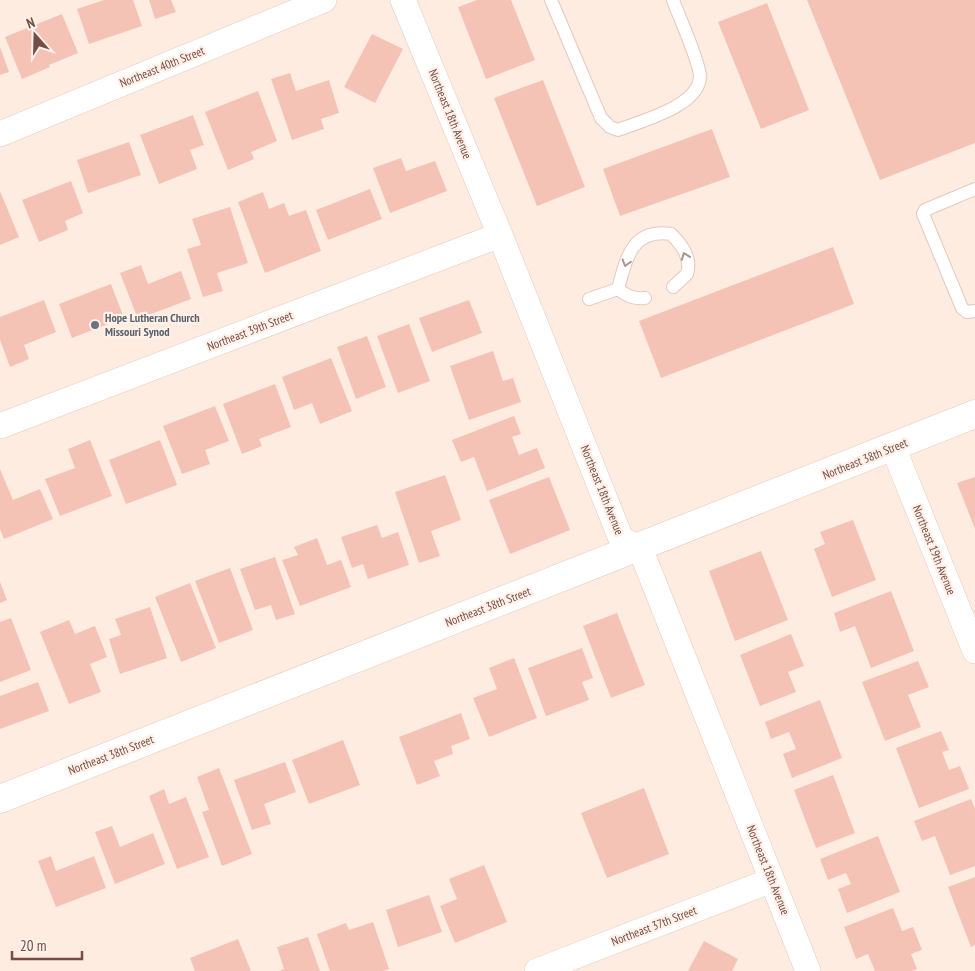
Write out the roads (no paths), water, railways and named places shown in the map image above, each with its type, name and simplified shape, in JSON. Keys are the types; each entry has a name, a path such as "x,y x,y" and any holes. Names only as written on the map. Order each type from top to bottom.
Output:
{"street":[{"name":"Northeast 40th Street","path":"0,134 324,0"},
{"name":"Northeast 18th Avenue","path":"403,0 500,235 621,539 640,548 808,971"},
{"name":"Northeast 39th Street","path":"0,426 500,235"},
{"name":"Northeast 38th Street","path":"0,799 640,548 975,414"},
{"name":"Northeast 19th Avenue","path":"893,447 975,652"},
{"name":"Northeast 37th Street","path":"536,971 772,880"}],"lane":[{"path":"551,0 601,118 610,127 618,130 679,106 697,90 700,76 697,63 673,0"},
{"path":"975,189 925,210 923,214 962,308 967,312 975,311"},
{"path":"618,289 630,249 647,236 660,232 670,234 684,250 688,260 687,274 673,287"},
{"path":"618,289 628,297 644,298"},
{"path":"589,299 618,289"}],"place":[{"name":"Hope Lutheran Church Missouri Synod","path":"95,325"}]}
